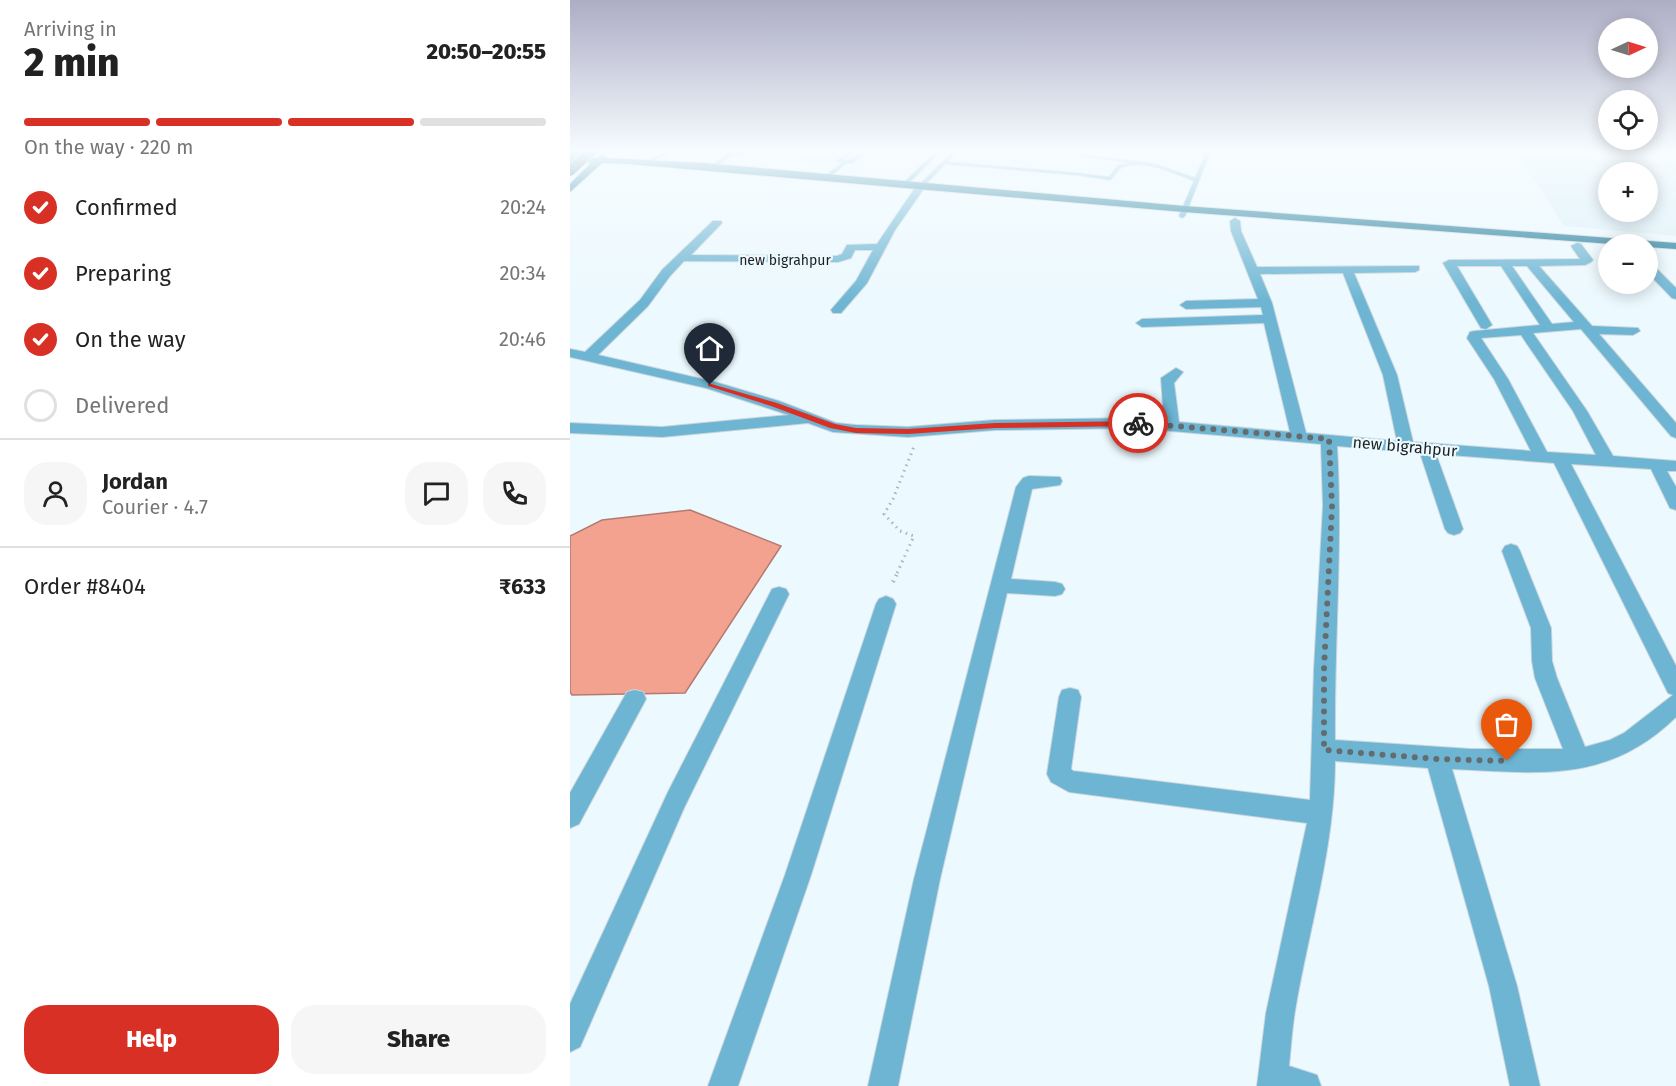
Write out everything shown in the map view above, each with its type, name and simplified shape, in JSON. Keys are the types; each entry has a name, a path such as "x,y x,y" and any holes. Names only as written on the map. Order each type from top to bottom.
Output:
{"main road":[{"path":"1047,201 1183,213 1598,242"},
{"path":"1183,213 1235,221 1279,220"},
{"path":"1455,233 1598,247"},
{"path":"1658,245 1676,246"},
{"path":"1658,251 1676,252"}],"street":[{"path":"837,310 861,283 880,247 910,201"},
{"path":"1235,221 1236,231 1266,303 1299,437"},
{"path":"588,357 644,303 666,273 717,224"},
{"path":"1486,324 1449,263 1585,262 1587,260 1577,246"},
{"name":"new bigrahpur","path":"682,258 838,259 847,256 851,247 880,247"},
{"path":"1503,261 1548,328"},
{"path":"1530,262 1676,433"},
{"path":"1254,271 1415,268"},
{"path":"1347,269 1390,375 1406,447"},
{"path":"1658,276 1676,295"},
{"path":"1186,305 1266,303"},
{"path":"1142,323 1269,320"},
{"path":"1633,332 1588,328 1548,328 1481,334 1475,335 1474,338 1501,379 1518,415 1551,459 1676,687"},
{"path":"1524,330 1580,411 1608,462"},
{"name":"new bigrahpur","path":"570,353 737,392 833,427 856,430 919,431 995,425 1093,422 1172,426 1551,459 1676,466"},
{"path":"1172,426 1167,383 1168,378 1176,372"},
{"path":"570,428 662,432 739,423 812,419"},
{"path":"1306,1086 1273,1081 1280,1013 1317,839 1320,813 1332,506 1329,439"},
{"path":"1426,448 1454,529"},
{"path":"1657,466 1676,504"},
{"path":"883,1086 927,879 1024,487 1029,482 1054,481"},
{"path":"1511,551 1541,628 1542,661 1546,678 1578,758"},
{"path":"1000,585 1055,589"},
{"path":"723,1086 798,875 889,593"},
{"path":"570,1037 676,800 779,594"},
{"path":"1070,697 1059,774 1069,781 1320,813"},
{"path":"570,816 635,699"},
{"path":"1324,750 1437,759 1541,762 1578,758 1614,749 1639,736 1673,711"},
{"path":"1437,759 1503,986 1525,1086"}],"lane":[{"path":"1183,213 1188,201"}],"path":[{"path":"889,593 914,536 900,531 884,514 893,499 919,431"}],"shaded area":[{"path":"1548,201 1598,201 1598,222 1658,222 1658,201 1676,201 1676,236 1564,226"},
{"path":"690,510 781,546 685,693 572,695 570,692 570,536 602,520"}],"way so far":[{"path":"1138,423 1329,439 1332,506 1324,669 1324,750 1437,759 1507,761"}],"route":[{"path":"710,385 774,404 833,427 856,430 908,432 995,425 1138,423"}]}
